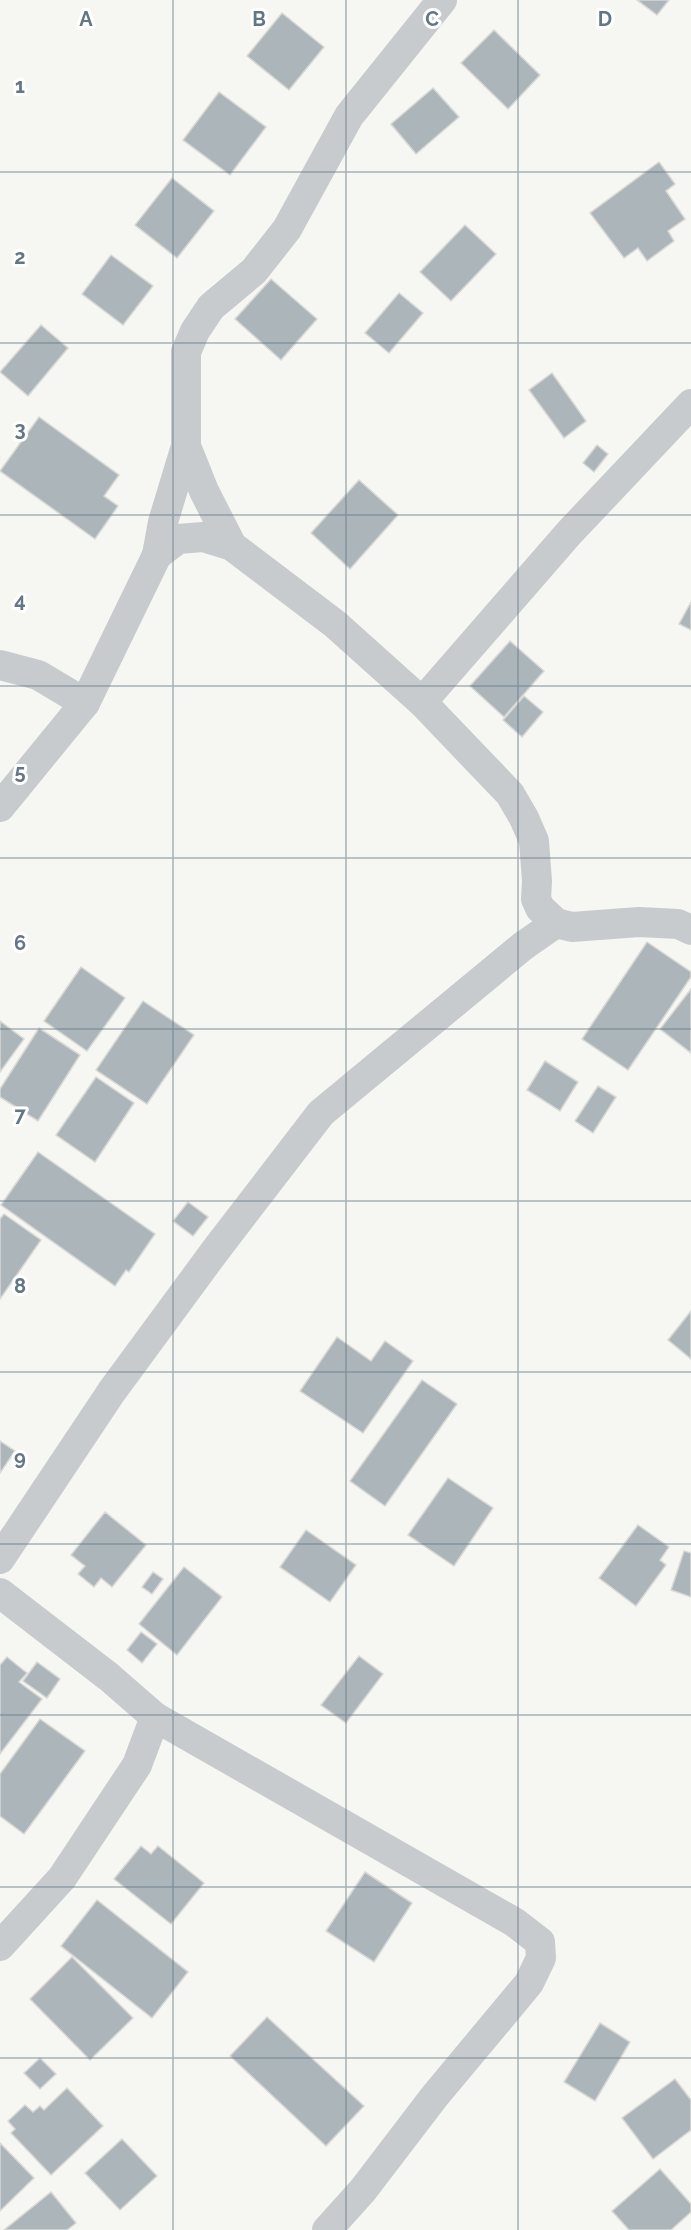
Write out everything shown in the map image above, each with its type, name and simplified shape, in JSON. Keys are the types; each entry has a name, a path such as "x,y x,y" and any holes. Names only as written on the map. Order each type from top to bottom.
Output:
{"street":[{"path":"0,807 85,703 157,555 163,522 186,446 186,352 195,331 211,307 254,271 287,229 349,116 442,0"},
{"path":"422,702 568,533 691,404"},
{"path":"186,446 204,491 232,546"},
{"path":"157,555 178,538 203,537 232,546 335,624 422,702 510,795 525,818 534,841 536,899 540,908 556,923 572,927 639,922 659,923 678,924 691,930"},
{"path":"0,665 38,675 85,703"},
{"path":"0,1559 112,1391 321,1113 514,953 556,923"},
{"path":"0,1593 108,1677 155,1717 514,1922 540,1942 541,1958 529,1983 434,2097 363,2190 327,2230"},
{"path":"0,1946 62,1878 137,1765 155,1717"}],"building":[{"path":"637,0 669,0 657,15"},
{"path":"282,13 324,47 289,90 247,56"},
{"path":"494,30 540,75 508,109 461,63"},
{"path":"433,88 459,117 416,154 391,124"},
{"path":"219,92 266,127 230,175 183,140"},
{"path":"659,162 675,184 666,191 685,219 668,231 674,241 647,261 638,248 624,258 590,213"},
{"path":"172,178 214,211 177,258 135,225"},
{"path":"465,225 496,254 451,301 420,272"},
{"path":"111,255 153,286 123,325 82,294"},
{"path":"271,279 317,319 281,360 235,319"},
{"path":"399,293 423,313 389,353 365,333"},
{"path":"41,325 68,348 28,396 0,372"},
{"path":"552,373 586,421 564,438 529,390"},
{"path":"39,417 119,475 104,496 118,506 95,539 0,471"},
{"path":"597,445 608,454 594,472 583,463"},
{"path":"359,480 398,515 350,569 311,533"},
{"path":"691,602 691,630 679,624"},
{"path":"510,641 544,671 504,717 470,686"},
{"path":"524,696 543,712 522,737 503,720"},
{"path":"647,942 691,972 691,977 628,1070 582,1039"},
{"path":"81,967 125,998 87,1051 44,1021"},
{"path":"691,989 691,1053 660,1029"},
{"path":"143,1001 194,1035 147,1104 96,1070"},
{"path":"0,1021 24,1039 0,1072"},
{"path":"39,1028 80,1055 38,1121 0,1097 0,1089"},
{"path":"545,1061 578,1082 560,1111 527,1090"},
{"path":"96,1077 134,1103 95,1162 56,1135"},
{"path":"598,1086 616,1097 593,1133 575,1121"},
{"path":"38,1152 155,1234 129,1272 126,1270 115,1286 1,1205"},
{"path":"188,1202 208,1217 193,1236 173,1221"},
{"path":"4,1214 41,1240 0,1299 0,1219"},
{"path":"691,1311 691,1359 668,1340"},
{"path":"337,1337 371,1361 385,1341 413,1361 363,1433 300,1391"},
{"path":"422,1380 457,1404 385,1506 350,1481"},
{"path":"0,1441 15,1451 0,1473"},
{"path":"448,1478 493,1508 454,1566 408,1535"},
{"path":"105,1512 146,1545 112,1587 101,1578 94,1587 78,1574 85,1566 71,1555"},
{"path":"638,1525 669,1547 660,1560 666,1565 636,1606 599,1578"},
{"path":"306,1530 356,1565 330,1602 280,1567"},
{"path":"684,1551 691,1553 691,1597 671,1590"},
{"path":"184,1567 222,1597 177,1655 139,1624"},
{"path":"153,1572 163,1579 152,1594 142,1587"},
{"path":"141,1632 157,1644 142,1663 127,1650"},
{"path":"359,1656 383,1674 346,1723 321,1705"},
{"path":"7,1657 27,1673 19,1682 42,1699 0,1754 0,1665"},
{"path":"37,1662 60,1679 47,1698 23,1681"},
{"path":"40,1719 85,1751 24,1834 0,1816 0,1774"},
{"path":"141,1846 151,1854 158,1846 204,1883 171,1924 114,1879"},
{"path":"365,1872 412,1903 374,1962 326,1931"},
{"path":"97,1900 188,1972 152,2018 61,1946"},
{"path":"72,1957 133,2018 90,2060 30,1999"},
{"path":"267,2017 364,2106 326,2146 230,2056"},
{"path":"600,2023 630,2042 595,2101 564,2082"},
{"path":"40,2058 56,2074 40,2089 24,2073"},
{"path":"675,2079 691,2100 691,2130 653,2159 622,2118"},
{"path":"67,2088 103,2126 51,2175 11,2133 15,2129 8,2121 25,2105 33,2112 40,2106 44,2110"},
{"path":"122,2139 157,2176 120,2210 85,2173"},
{"path":"0,2143 34,2178 0,2211"},
{"path":"660,2169 691,2204 691,2212 671,2230 629,2230 612,2211"},
{"path":"51,2192 76,2223 67,2230 4,2230"}]}
